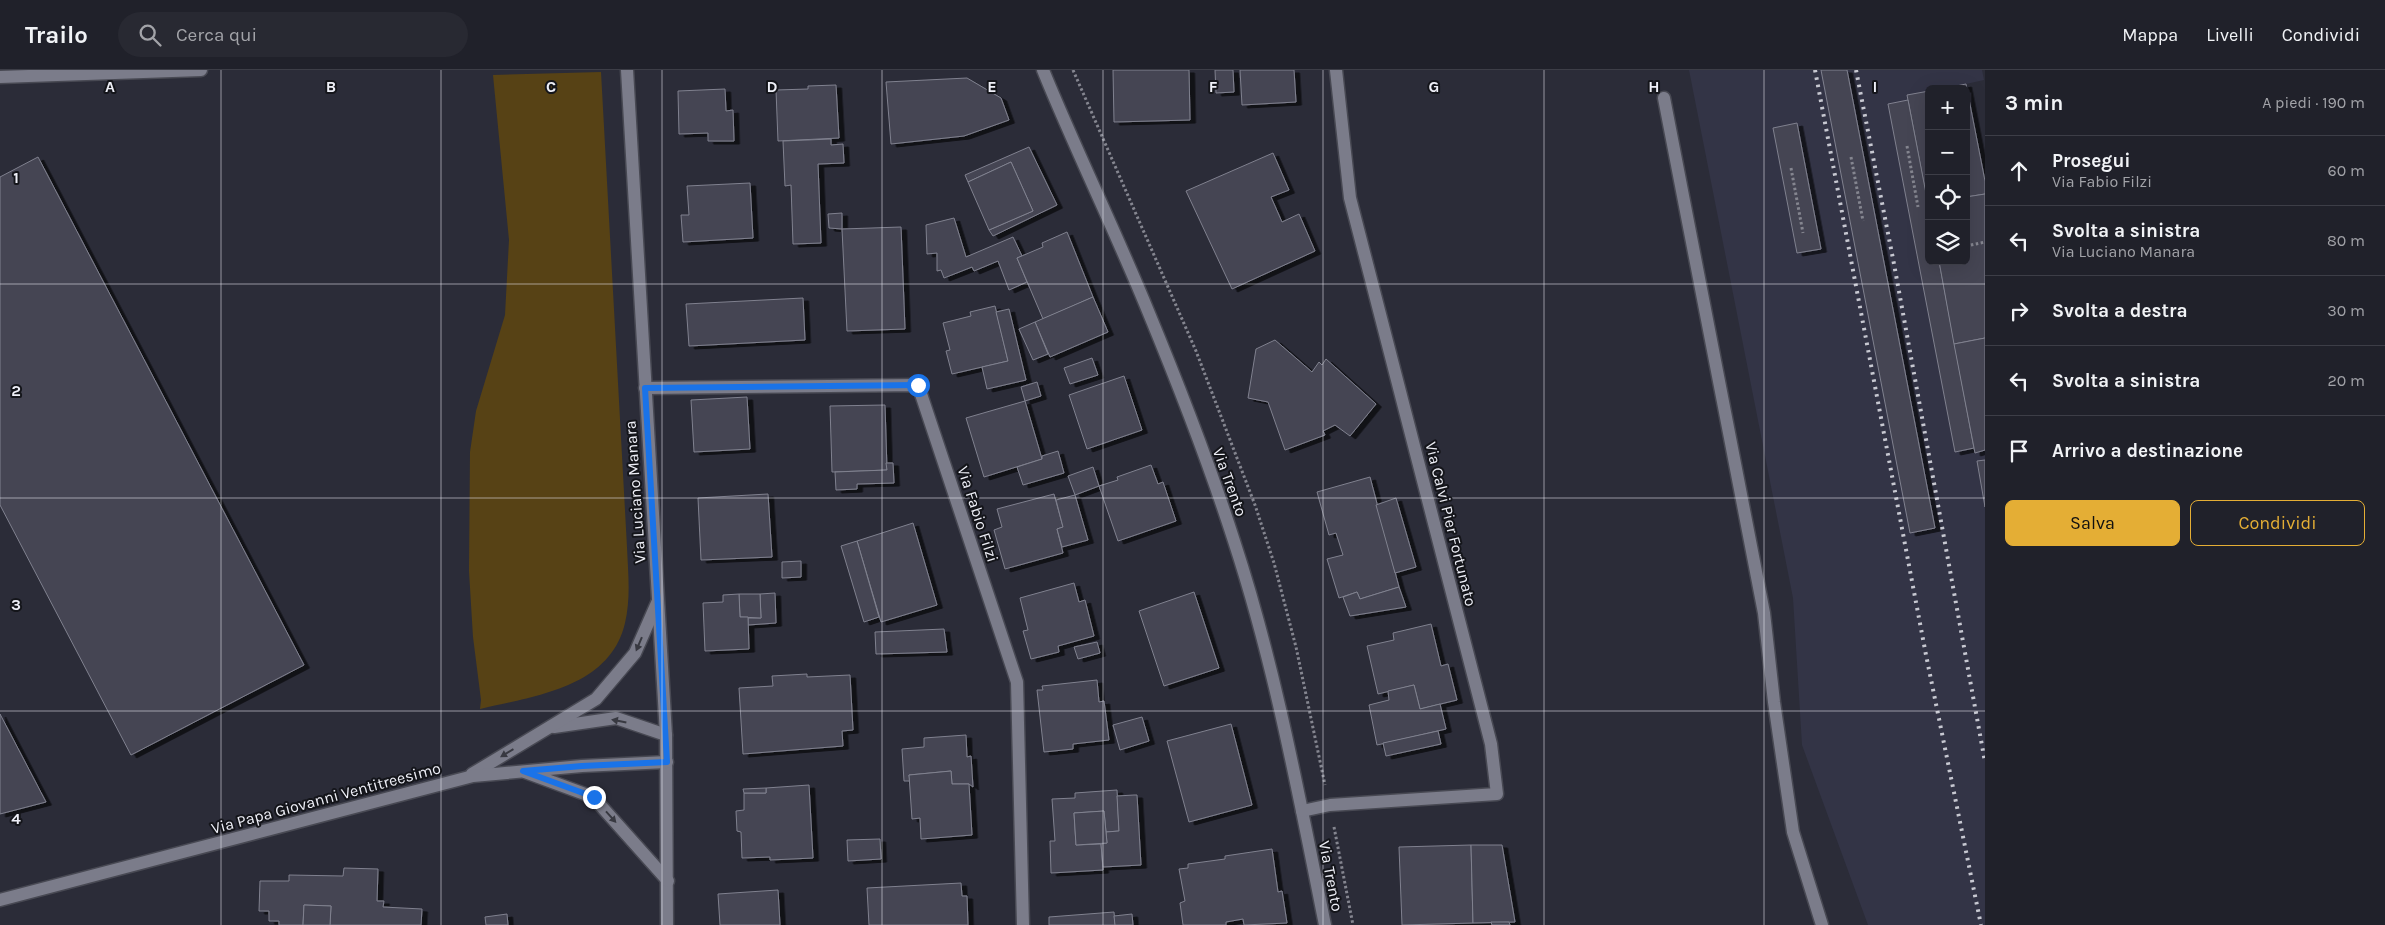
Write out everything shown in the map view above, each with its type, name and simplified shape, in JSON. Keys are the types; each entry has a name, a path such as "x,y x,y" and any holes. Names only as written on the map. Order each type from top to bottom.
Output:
{"street":[{"path":"0,77 201,70"},
{"name":"Via Luciano Manara","path":"627,70 666,735 668,925"},
{"name":"Via Trento","path":"1043,70 1076,151 1148,310 1235,542 1268,663 1302,811 1324,925"},
{"name":"Via Calvi Pier Fortunato","path":"1302,811 1330,805 1497,794 1490,744 1350,198 1336,70"},
{"path":"1664,98 1764,614 1774,702 1794,832 1822,925"},
{"name":"Via Fabio Filzi","path":"645,388 918,385 1017,682 1023,925"},
{"path":"465,778 596,699 635,653 658,599"},
{"path":"549,727 616,718 666,735"},
{"name":"Via Papa Giovanni Ventitreesimo","path":"0,900 465,778 582,766 667,762"},
{"path":"523,771 594,797 668,881"}],"path":[{"path":"1906,146 1918,207"},
{"path":"1851,156 1863,221"},
{"path":"1791,168 1803,233"},
{"path":"1970,245 1985,242"}],"shaded area":[{"path":"1689,70 1982,70 1984,80 1966,85 1925,85 1925,265 1970,265 1970,104 1985,181 1985,925 1868,925 1802,745 1793,598"},
{"path":"601,72 628,566 629,595 627,614 617,645 604,662 587,675 567,686 546,693 480,709 481,700 473,637 469,571 470,452 476,411 505,315 509,240 493,75"}],"building":[{"path":"1113,70 1189,70 1190,120 1114,122"},
{"path":"1215,70 1233,70 1234,92 1216,93"},
{"path":"1240,70 1294,70 1296,102 1242,105"},
{"path":"1821,70 1847,70 1935,528 1910,533"},
{"path":"967,78 1001,98 1009,120 964,136 891,144 886,82"},
{"path":"836,85 839,138 778,141 776,90 808,89 808,86"},
{"path":"725,89 726,111 733,110 734,141 708,141 708,133 679,134 678,91"},
{"path":"1925,92 1925,189 1907,95"},
{"path":"1908,100 1925,188 1925,265 1940,265 1974,448 1955,452 1888,104"},
{"path":"1970,104 1985,181 1985,194 1970,196"},
{"path":"1797,123 1821,249 1797,253 1773,128"},
{"path":"831,139 831,145 843,144 844,163 818,164 821,243 793,244 791,185 785,186 783,141"},
{"path":"1029,147 1057,205 993,236 989,230 1033,211 1011,162 968,182 965,175"},
{"path":"1273,153 1289,190 1271,197 1282,222 1299,214 1315,251 1232,289 1186,191"},
{"path":"38,157 304,665 131,755 0,505 0,177"},
{"path":"1011,162 1033,211 989,230 968,182"},
{"path":"750,183 753,238 683,242 681,215 689,215 687,186"},
{"path":"1985,194 1985,338 1954,344 1940,265 1970,265 1970,196"},
{"path":"842,213 842,229 829,228 828,214"},
{"path":"954,218 966,257 1013,237 1022,256 1017,258 1027,282 1009,290 998,261 974,271 972,267 944,278 941,270 937,271 937,253 927,254 926,225"},
{"path":"901,227 905,329 847,331 842,229"},
{"path":"1067,232 1093,297 1043,319 1017,258 1043,247 1042,243"},
{"path":"1093,297 1108,332 1050,357 1035,322"},
{"path":"803,298 805,340 689,346 686,304"},
{"path":"995,306 1008,361 952,374 946,351 950,350 943,323 971,316 970,312"},
{"path":"1009,309 1026,380 987,389 982,367 1008,361 996,312"},
{"path":"1035,322 1048,354 1033,360 1019,329"},
{"path":"1985,338 1985,450 1975,453 1954,344"},
{"path":"1275,340 1312,372 1319,362 1322,365 1326,359 1376,404 1350,436 1335,425 1323,431 1325,435 1285,450 1268,402 1248,398 1256,349"},
{"path":"1092,358 1098,375 1070,384 1064,368"},
{"path":"1124,376 1142,430 1087,449 1069,395"},
{"path":"1037,382 1041,396 1025,401 1021,387"},
{"path":"747,397 750,449 694,452 691,400"},
{"path":"1025,401 1042,459 984,477 966,418"},
{"path":"885,405 887,470 832,472 830,406"},
{"path":"1058,451 1064,473 1023,485 1017,467 1042,459 1042,456"},
{"path":"1985,460 1985,507 1977,461"},
{"path":"886,463 893,463 894,483 857,484 857,489 836,490 835,472 887,470"},
{"path":"1151,465 1158,484 1163,482 1176,521 1118,541 1099,486 1118,480 1117,477"},
{"path":"1093,467 1099,486 1075,495 1068,476"},
{"path":"1370,477 1399,587 1360,599 1357,592 1339,598 1327,559 1343,555 1336,533 1329,535 1317,492"},
{"path":"768,494 772,557 701,560 698,498"},
{"path":"1054,494 1063,527 1057,529 1063,553 1005,569 994,530 1002,527 997,509"},
{"path":"1075,495 1088,540 1062,547 1057,529 1063,527 1056,500"},
{"path":"1396,498 1416,567 1395,573 1376,505"},
{"path":"913,523 937,605 881,622 857,541"},
{"path":"857,541 879,617 864,622 841,546"},
{"path":"801,561 801,577 782,578 782,562"},
{"path":"1074,583 1079,602 1085,600 1094,636 1058,646 1059,652 1031,659 1023,631 1028,630 1020,598"},
{"path":"1399,587 1406,607 1350,616 1343,597 1357,592 1360,599"},
{"path":"1194,592 1219,668 1164,686 1139,611"},
{"path":"775,593 776,623 748,625 748,618 761,618 760,594"},
{"path":"739,594 760,594 761,618 740,617"},
{"path":"739,594 740,617 748,617 749,649 705,651 703,603 723,602 723,595"},
{"path":"1431,624 1441,666 1448,664 1457,700 1420,709 1414,685 1378,694 1367,646 1394,640 1393,633"},
{"path":"944,629 947,652 876,654 875,632"},
{"path":"1097,642 1100,653 1078,659 1074,647"},
{"path":"807,674 807,677 850,675 853,730 842,731 843,746 743,754 739,688 773,686 772,676"},
{"path":"1097,680 1099,702 1104,701 1109,740 1073,744 1073,749 1044,752 1037,690 1043,690 1042,686"},
{"path":"1414,685 1420,709 1440,704 1446,729 1377,745 1369,705 1389,700 1388,691"},
{"path":"0,714 46,802 0,814"},
{"path":"1142,717 1149,741 1120,750 1113,725"},
{"path":"1231,724 1252,805 1189,822 1167,741"},
{"path":"1438,731 1441,744 1386,756 1383,743"},
{"path":"966,735 967,757 971,756 973,787 969,784 952,784 951,771 909,775 910,781 904,781 902,749 924,747 924,738"},
{"path":"951,771 952,784 969,784 972,835 921,839 920,818 912,819 909,775"},
{"path":"809,785 813,858 770,860 770,857 742,858 741,832 737,831 736,811 744,810 744,793 766,793 766,788"},
{"path":"766,788 766,793 744,793 743,789"},
{"path":"1117,790 1119,831 1106,832 1104,811 1074,813 1076,845 1101,844 1103,870 1051,873 1050,841 1055,841 1052,799 1075,798 1075,793"},
{"path":"1137,795 1141,865 1103,867 1101,844 1107,843 1106,832 1119,831 1117,796"},
{"path":"1104,811 1107,843 1076,845 1074,813"},
{"path":"880,839 881,859 848,861 847,840"},
{"path":"1471,845 1473,923 1402,925 1399,847"},
{"path":"1471,845 1502,845 1515,922 1473,923"},
{"path":"1272,849 1278,892 1282,891 1287,923 1244,925 1243,919 1226,922 1226,925 1183,925 1180,903 1185,901 1179,869 1188,868 1188,864 1225,859 1225,856"},
{"path":"344,868 378,869 377,901 384,901 383,907 422,909 421,925 330,925 331,906 304,905 303,925 279,925 279,921 269,921 269,911 259,911 260,881 289,881 289,875 343,876"},
{"path":"961,883 962,896 967,896 968,925 869,925 867,888"},
{"path":"778,890 780,925 720,925 718,894"},
{"path":"304,905 331,906 330,925 303,925"},
{"path":"1114,912 1115,925 1049,925 1049,917"},
{"path":"507,914 508,925 486,925 485,917"},
{"path":"1132,914 1133,925 1115,925 1114,916"},
{"path":"1491,922 1509,922 1510,925 1492,925"}],"railway":[{"path":"1815,70 1926,655 1981,925"},
{"path":"1856,70 1894,264 1985,762"}],"route":[{"path":"594,797 523,771 667,762 645,388 918,385"}]}
